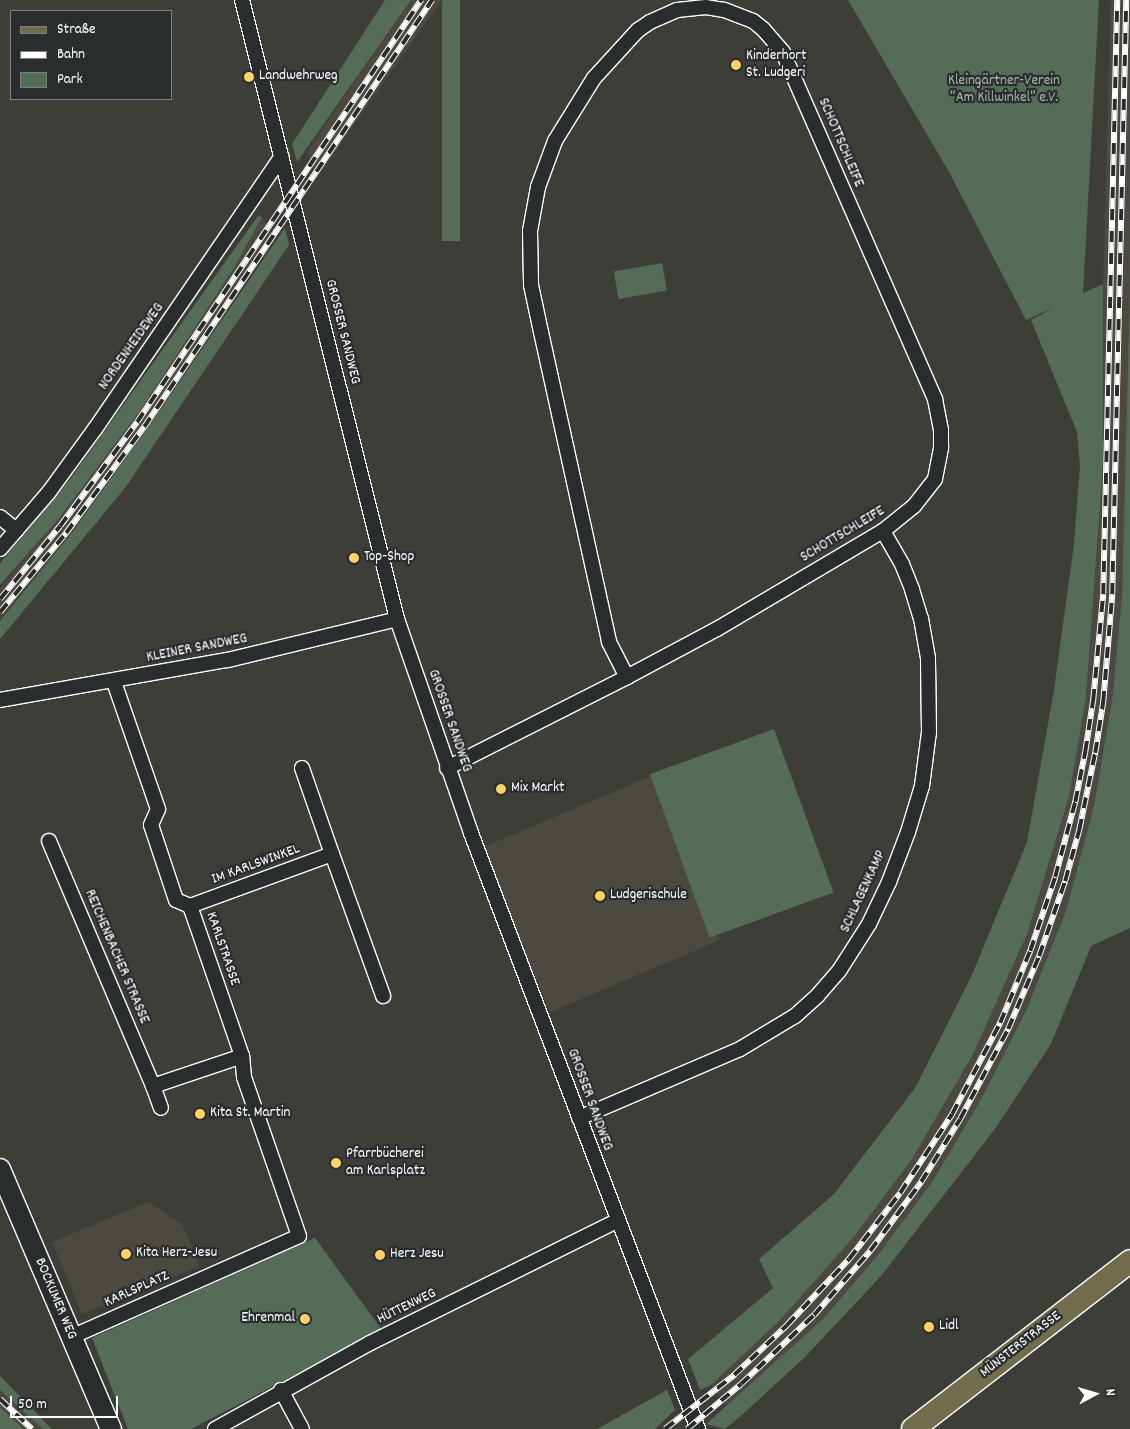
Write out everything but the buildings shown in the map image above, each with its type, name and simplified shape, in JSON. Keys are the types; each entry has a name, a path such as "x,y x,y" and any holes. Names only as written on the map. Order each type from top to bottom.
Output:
{"main road":[{"name":"BOCKUMER WEG","path":"0,1169 111,1429"},
{"name":"MÜNSTERSTRASSE","path":"913,1429 1130,1262"}],"street":[{"name":"GROSSER SANDWEG","path":"242,0 397,619 447,768 617,1220 698,1429"},
{"name":"SCHOTTSCHLEIFE","path":"447,768 627,677 717,629 883,531 896,523 928,490 940,466 941,430 938,412 928,383 783,52 763,29 753,21 724,10 692,7 664,14 638,30 594,78 558,135 538,187 530,231 531,285 541,332 609,642 627,677"},
{"name":"NORDENHEIDEWEG","path":"0,549 49,492 95,429 192,290 281,156"},
{"path":"0,517 16,530"},
{"name":"SCHLAGENKAMP","path":"579,1118 740,1049 795,1016 839,972 869,924 889,882 908,832 922,786 929,732 928,658 921,619 902,564 883,531"},
{"name":"KLEINER SANDWEG","path":"0,700 114,682 228,660 397,619"},
{"name":"KARLSTRASSE","path":"114,682 158,809 151,825 176,900 190,906 242,1056 244,1077 299,1236"},
{"path":"302,768 383,996"},
{"name":"REICHENBACHER STRASSE","path":"49,841 162,1108"},
{"name":"IM KARLSWINKEL","path":"190,906 332,854"},
{"path":"153,1086 242,1056"},
{"name":"HÜTTENWEG","path":"215,1429 281,1390 370,1343 617,1220"},
{"name":"KARLSPLATZ","path":"72,1337 299,1236"},
{"path":"281,1390 302,1429"}],"shaded area":[{"path":"411,0 442,0 317,177 307,151"},
{"path":"1111,0 1130,0 1130,338 1122,595 1112,701 1094,806 1066,911 1026,1011 980,1101 932,1182 878,1255 823,1319 728,1407 711,1385 780,1319 853,1238 912,1159 1027,934 1069,797 1086,698 1103,463 1103,284"},
{"path":"262,217 275,240 154,419 71,534 0,620 0,588 56,522 140,411 234,268"},
{"name":"Ludgerischule","path":"651,776 721,940 550,1012 481,848"},
{"name":"Kita Herz-Jesu","path":"148,1202 182,1224 200,1266 82,1314 52,1242"},
{"path":"0,1390 43,1429 23,1429 0,1407"}],"green space":[{"path":"385,0 411,0 297,162 292,144"},
{"path":"442,0 460,0 460,241 442,241"},
{"name":"Kleingärtner-Verein “Am Killwinkel” e.V.","path":"848,0 1099,0 1083,293 1103,284 1103,463 1086,698 1069,797 1027,934 973,1054 912,1159 853,1238 780,1320 711,1385 700,1390 688,1359 773,1288 759,1259 834,1194 915,1088 971,977 1027,842 1054,690 1074,544 1080,465 1077,432 1031,320 1055,307 1026,320 949,172"},
{"path":"258,216 262,217 234,268 140,411 56,522 0,585 0,563 71,478"},
{"path":"285,228 289,245 125,488 0,639 0,621 71,534 154,419"},
{"path":"662,263 667,291 619,299 614,272"},
{"path":"1130,292 1130,928 1091,946 1051,1044 995,1129 881,1276 804,1358 742,1415 725,1429 706,1424 823,1319 878,1255 932,1182 980,1101 1026,1011 1066,911 1094,806 1112,701 1122,595"},
{"path":"774,729 834,893 709,938 650,774"},
{"path":"315,1238 382,1330 191,1429 128,1429 92,1338"},
{"path":"0,1376 52,1429 43,1429 0,1390"},
{"path":"667,1390 675,1410 655,1429 597,1429"},
{"path":"0,1407 2,1409 23,1429 0,1429"}],"railway":[{"path":"0,599 60,526 137,422 421,0"},
{"path":"0,612 66,533 144,427 432,0"},
{"path":"665,1429 734,1375 787,1325 849,1259 900,1193 952,1114 1000,1023 1030,951 1055,877 1075,802 1085,752 1093,700 1103,594 1117,0"},
{"path":"687,1429 741,1384 814,1315 870,1251 921,1182 960,1119 1008,1029 1039,956 1065,881 1079,830 1095,753 1103,702 1112,594 1126,0"},
{"path":"0,1399 32,1429"}],"place":[{"name":"Kinderhort St. Ludgeri","path":"736,65"},
{"name":"Landwehrweg","path":"249,77"},
{"name":"Top-Shop","path":"354,558"},
{"name":"Mix Markt","path":"501,789"},
{"name":"Ludgerischule","path":"600,896"},
{"name":"Kita St. Martin","path":"200,1114"},
{"name":"Pfarrbücherei am Karlsplatz","path":"336,1163"},
{"name":"Kita Herz-Jesu","path":"126,1254"},
{"name":"Herz Jesu","path":"380,1255"},
{"name":"Ehrenmal","path":"305,1319"},
{"name":"Lidl","path":"929,1327"}]}
